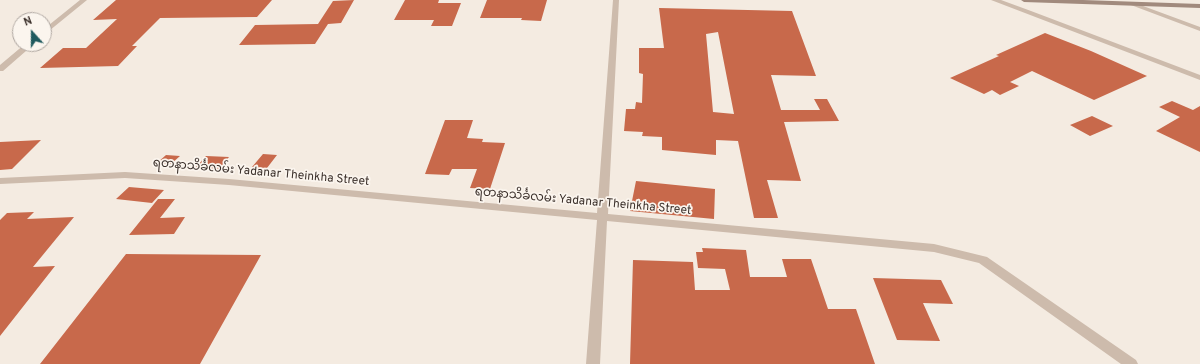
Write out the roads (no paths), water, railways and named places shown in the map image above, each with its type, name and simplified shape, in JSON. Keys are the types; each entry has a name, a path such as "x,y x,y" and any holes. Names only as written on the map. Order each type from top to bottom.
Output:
{"street":[{"path":"52,26 84,0"},
{"path":"593,364 616,0"},
{"path":"994,0 1200,78"},
{"path":"1024,0 1200,6"},
{"path":"1133,4 1200,29"},
{"path":"0,68 20,52"},
{"name":"ရတနာသိင်္ခလမ်း Yadanar Theinkha Street","path":"0,182 125,175 229,182 934,248 983,260 1130,364"}]}
